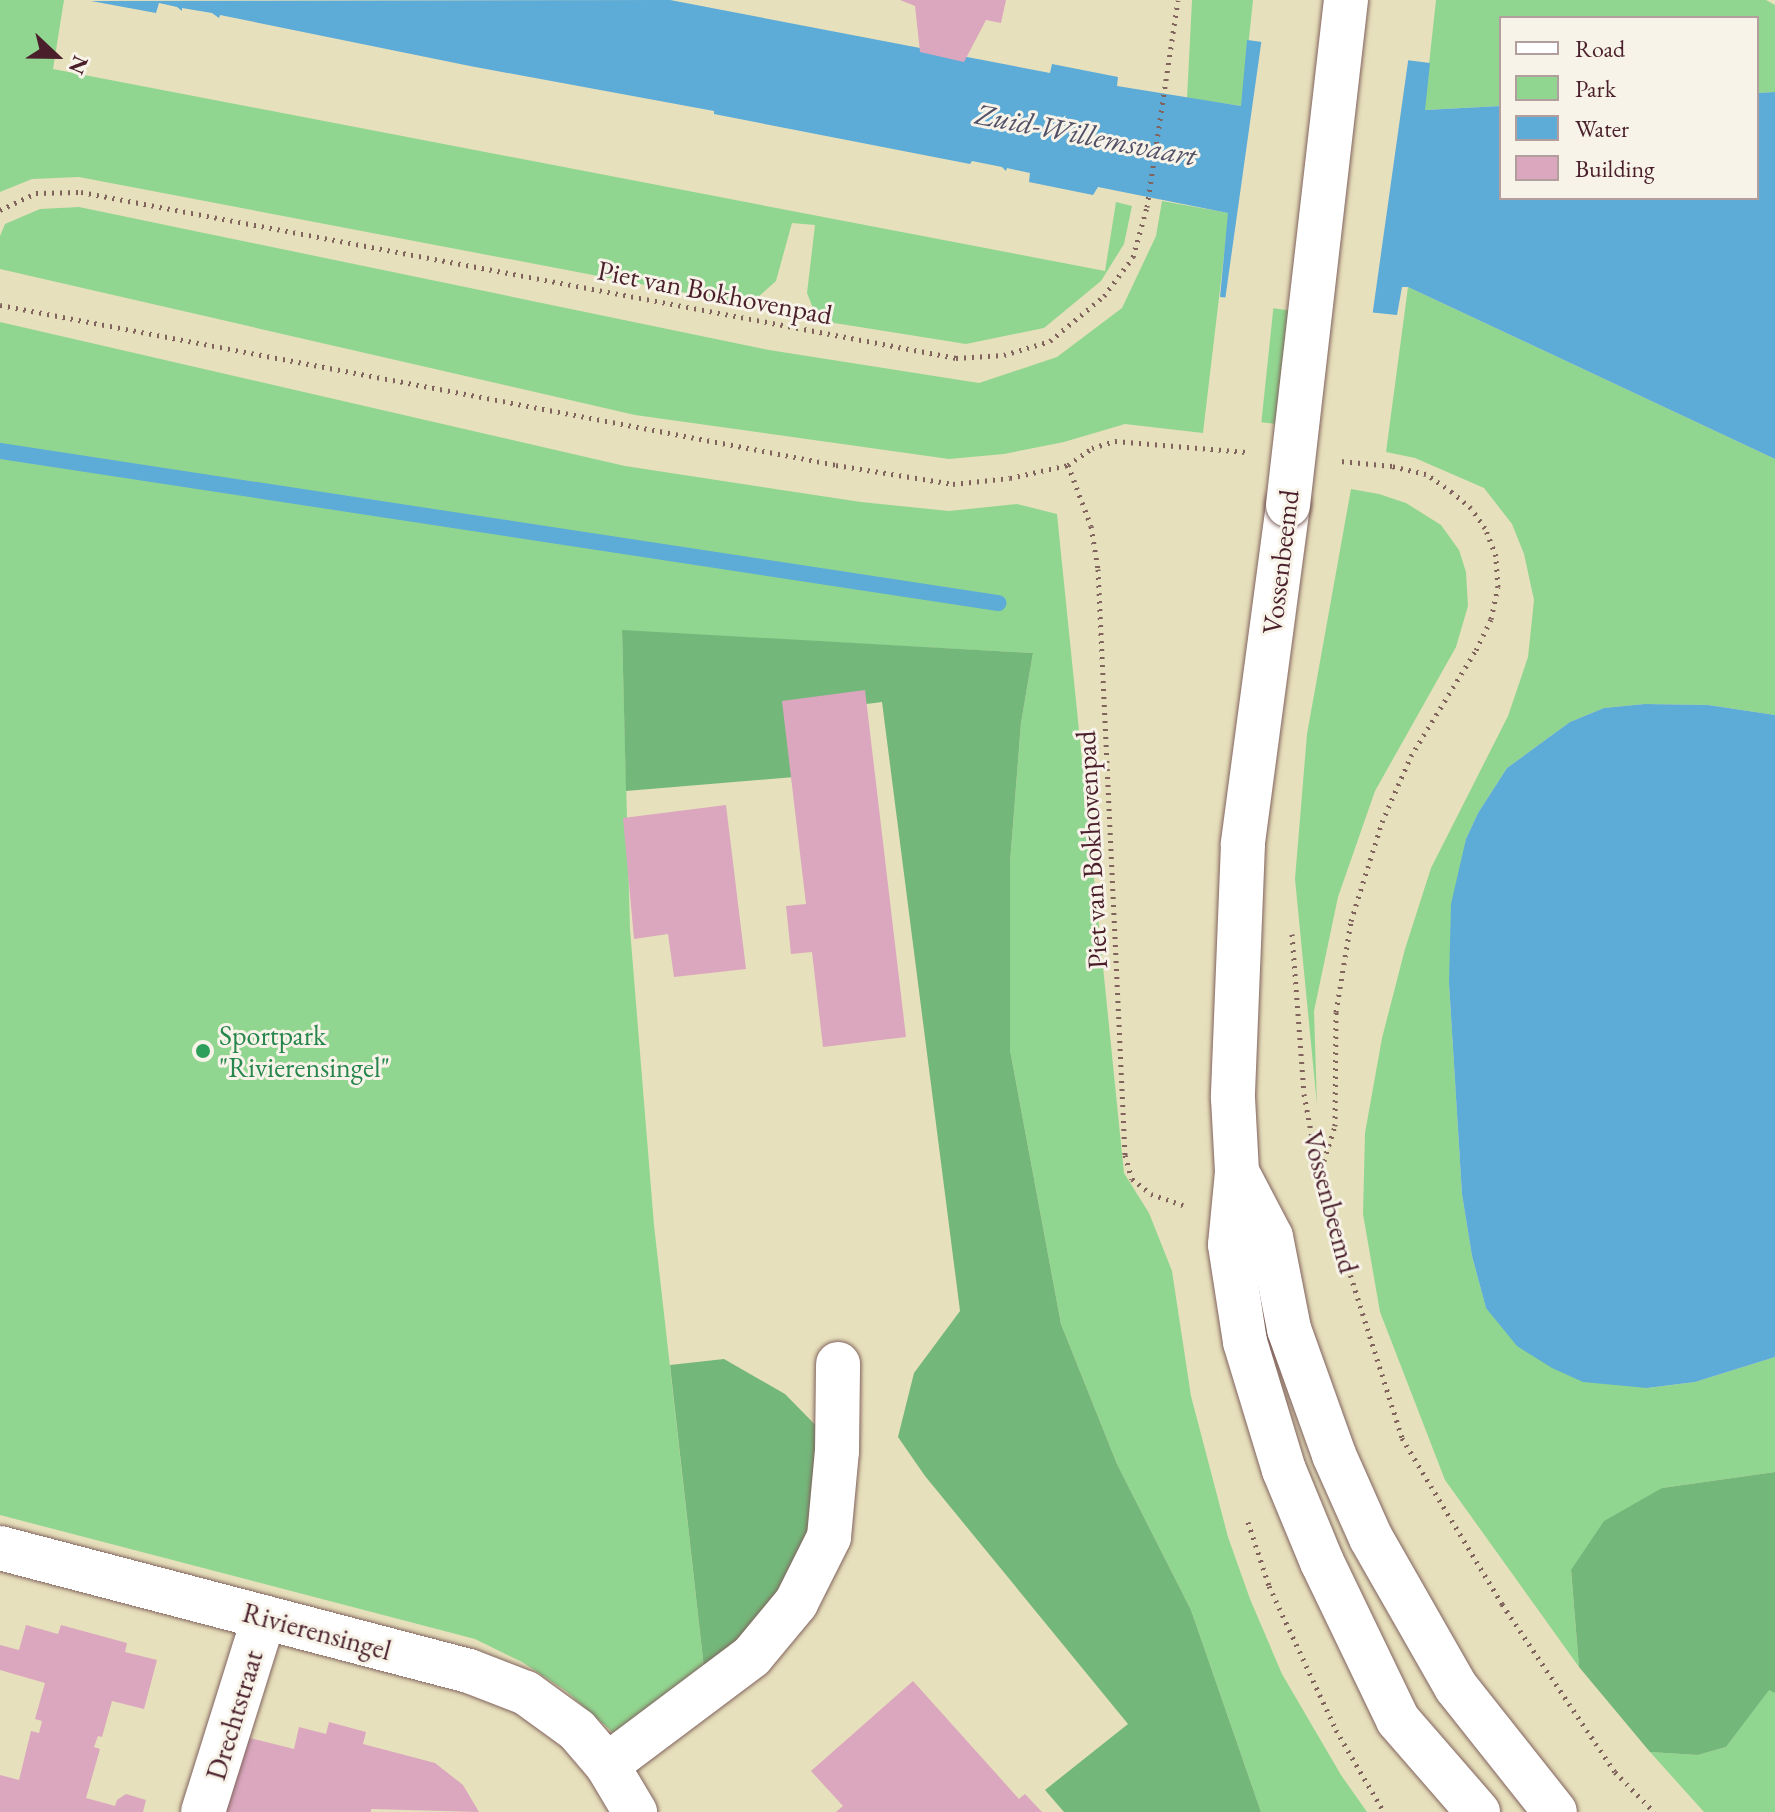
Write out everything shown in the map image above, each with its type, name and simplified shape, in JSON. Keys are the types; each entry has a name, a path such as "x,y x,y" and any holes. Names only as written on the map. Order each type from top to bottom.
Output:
{"main road":[{"name":"Vossenbeemd","path":"1346,0 1288,505 1243,844 1233,1098 1237,1172 1230,1245 1245,1342 1284,1470 1322,1562 1398,1720 1478,1812"},
{"name":"Vossenbeemd","path":"1237,1172 1271,1237 1289,1329 1334,1455 1371,1538 1456,1687 1555,1812"},
{"path":"607,1765 752,1656 796,1603 829,1537 837,1451 838,1364"},
{"name":"Rivierensingel","path":"0,1548 469,1671 526,1693 577,1730 607,1765 635,1812"},
{"name":"Drechtstraat","path":"203,1812 264,1617"}],"path":[{"name":"Piet van Bokhovenpad","path":"0,210 36,193 81,192 956,358 1004,355 1050,341 1112,286 1133,257 1147,207 1178,0"},
{"path":"0,305 836,465 953,484 1010,478 1068,465 1092,448 1115,441 1255,452"},
{"path":"1319,1176 1335,1126 1336,1012 1351,921 1382,822 1411,756 1481,639 1491,619 1498,587 1496,556 1485,528 1471,508 1452,492 1426,474 1392,466 1331,460"},
{"name":"Piet van Bokhovenpad","path":"1068,465 1091,526 1098,569 1125,1155 1132,1179 1151,1194 1184,1205"},
{"name":"Vossenbeemd","path":"1292,926 1304,1094 1319,1176 1402,1438 1510,1617 1615,1772 1654,1812"}],"green space":[{"path":"0,0 64,0 53,69 1105,271 1116,202 1132,206 1124,244 1101,281 1044,328 966,344 828,322 814,311 807,293 815,225 792,223 776,281 757,298 734,302 79,177 32,179 0,192"},
{"path":"1192,0 1253,0 1242,106 1187,98"},
{"path":"1436,0 1766,0 1775,5 1775,92 1759,93 1759,16 1499,16 1499,106 1424,110"},
{"path":"1162,201 1229,213 1203,433 1125,424 1064,442 1004,454 949,459 635,415 0,269 0,236 5,224 40,209 79,207 769,350 979,383 1057,357 1122,308 1156,236"},
{"path":"1408,287 1775,459 1775,715 1708,705 1645,704 1604,708 1570,722 1507,768 1478,813 1466,839 1449,983 1462,1194 1472,1256 1486,1308 1647,1388 1695,1382 1775,1357 1775,1472 1662,1488 1571,1571 1579,1667 1445,1480 1380,1312 1363,1214 1365,1133 1382,1038 1405,949 1431,868 1508,716 1528,657 1534,600 1524,554 1512,524 1484,488 1415,458 1386,452"},
{"path":"1274,302 1323,307 1310,427 1261,422"},
{"path":"0,322 625,466 861,502 949,511 1017,504 1057,514 1124,1173 1149,1213 1172,1271 1191,1396 1228,1537 1250,1599 1282,1674 1341,1775 1367,1812 1261,1812 1191,1610 1117,1464 1061,1324 1010,1050 1010,863 1021,723 1033,653 622,631 630,929 654,1225 705,1677 625,1743 566,1691 522,1662 475,1639 0,1515"},
{"path":"1351,489 1406,503 1441,525 1459,550 1466,572 1468,606 1456,647 1375,791 1338,897 1314,1011 1317,1105 1295,879 1307,734"},
{"path":"622,630 1033,653 1021,723 1010,863 1010,1050 1061,1324 1117,1464 1191,1610 1261,1812 1064,1812 1045,1790 1128,1724 925,1476 898,1437 914,1373 960,1311 882,702 804,712 806,776 626,791"},
{"path":"724,1359 785,1394 836,1446 804,1574 705,1677 670,1365"},
{"path":"1775,1472 1775,1693 1769,1690 1726,1747 1698,1755 1650,1752 1579,1667 1571,1570 1604,1521 1662,1488"},
{"path":"1769,1689 1775,1693 1775,1812 1704,1812 1650,1752 1698,1755 1726,1747"}],"water":[{"name":"Zuid-Willemsvaart","path":"670,0 1050,73 1052,64 1118,77 1117,86 1241,106 1247,40 1430,63 1425,110 1499,106 1499,200 1759,200 1759,93 1775,92 1775,459 1408,287 1402,287 1397,315 1220,297 1228,213 1098,187 1093,195 1029,182 1030,173 1007,168 1006,171 1002,167 972,161 970,164 220,15 219,18 212,13 182,8 182,11 159,3 156,13 91,1"},
{"path":"1645,704 1708,705 1775,715 1775,1357 1695,1382 1647,1388 1583,1382 1552,1368 1517,1346 1486,1308 1472,1256 1462,1194 1449,983 1451,904 1466,839 1478,813 1507,768 1570,722 1604,708"}],"pier":[{"path":"1262,37 1409,58 1371,322 1225,301"}],"building":[{"path":"900,0 1006,0 1001,23 986,20 964,62 920,52 915,6"},
{"path":"865,690 906,1037 823,1047 812,952 791,954 786,906 806,904 782,701"},
{"path":"726,805 746,969 674,977 668,934 634,939 623,818"},
{"path":"26,1625 58,1634 61,1625 127,1643 125,1652 157,1660 144,1709 112,1701 102,1737 98,1736 94,1747 100,1749 86,1798 115,1806 117,1800 126,1794 146,1800 143,1812 0,1812 0,1775 19,1780 31,1731 39,1733 42,1721 35,1719 45,1683 0,1670 0,1645 19,1650"},
{"path":"913,1681 1019,1799 1025,1794 1042,1812 836,1812 843,1806 811,1771"},
{"path":"329,1722 366,1732 363,1744 435,1763 463,1785 479,1812 371,1809 371,1812 226,1812 246,1737 294,1749 299,1727 326,1734"}],"waterway":[{"path":"0,451 998,603"}],"place":[{"name":"Sportpark \"Rivierensingel\"","path":"203,1051"}]}
